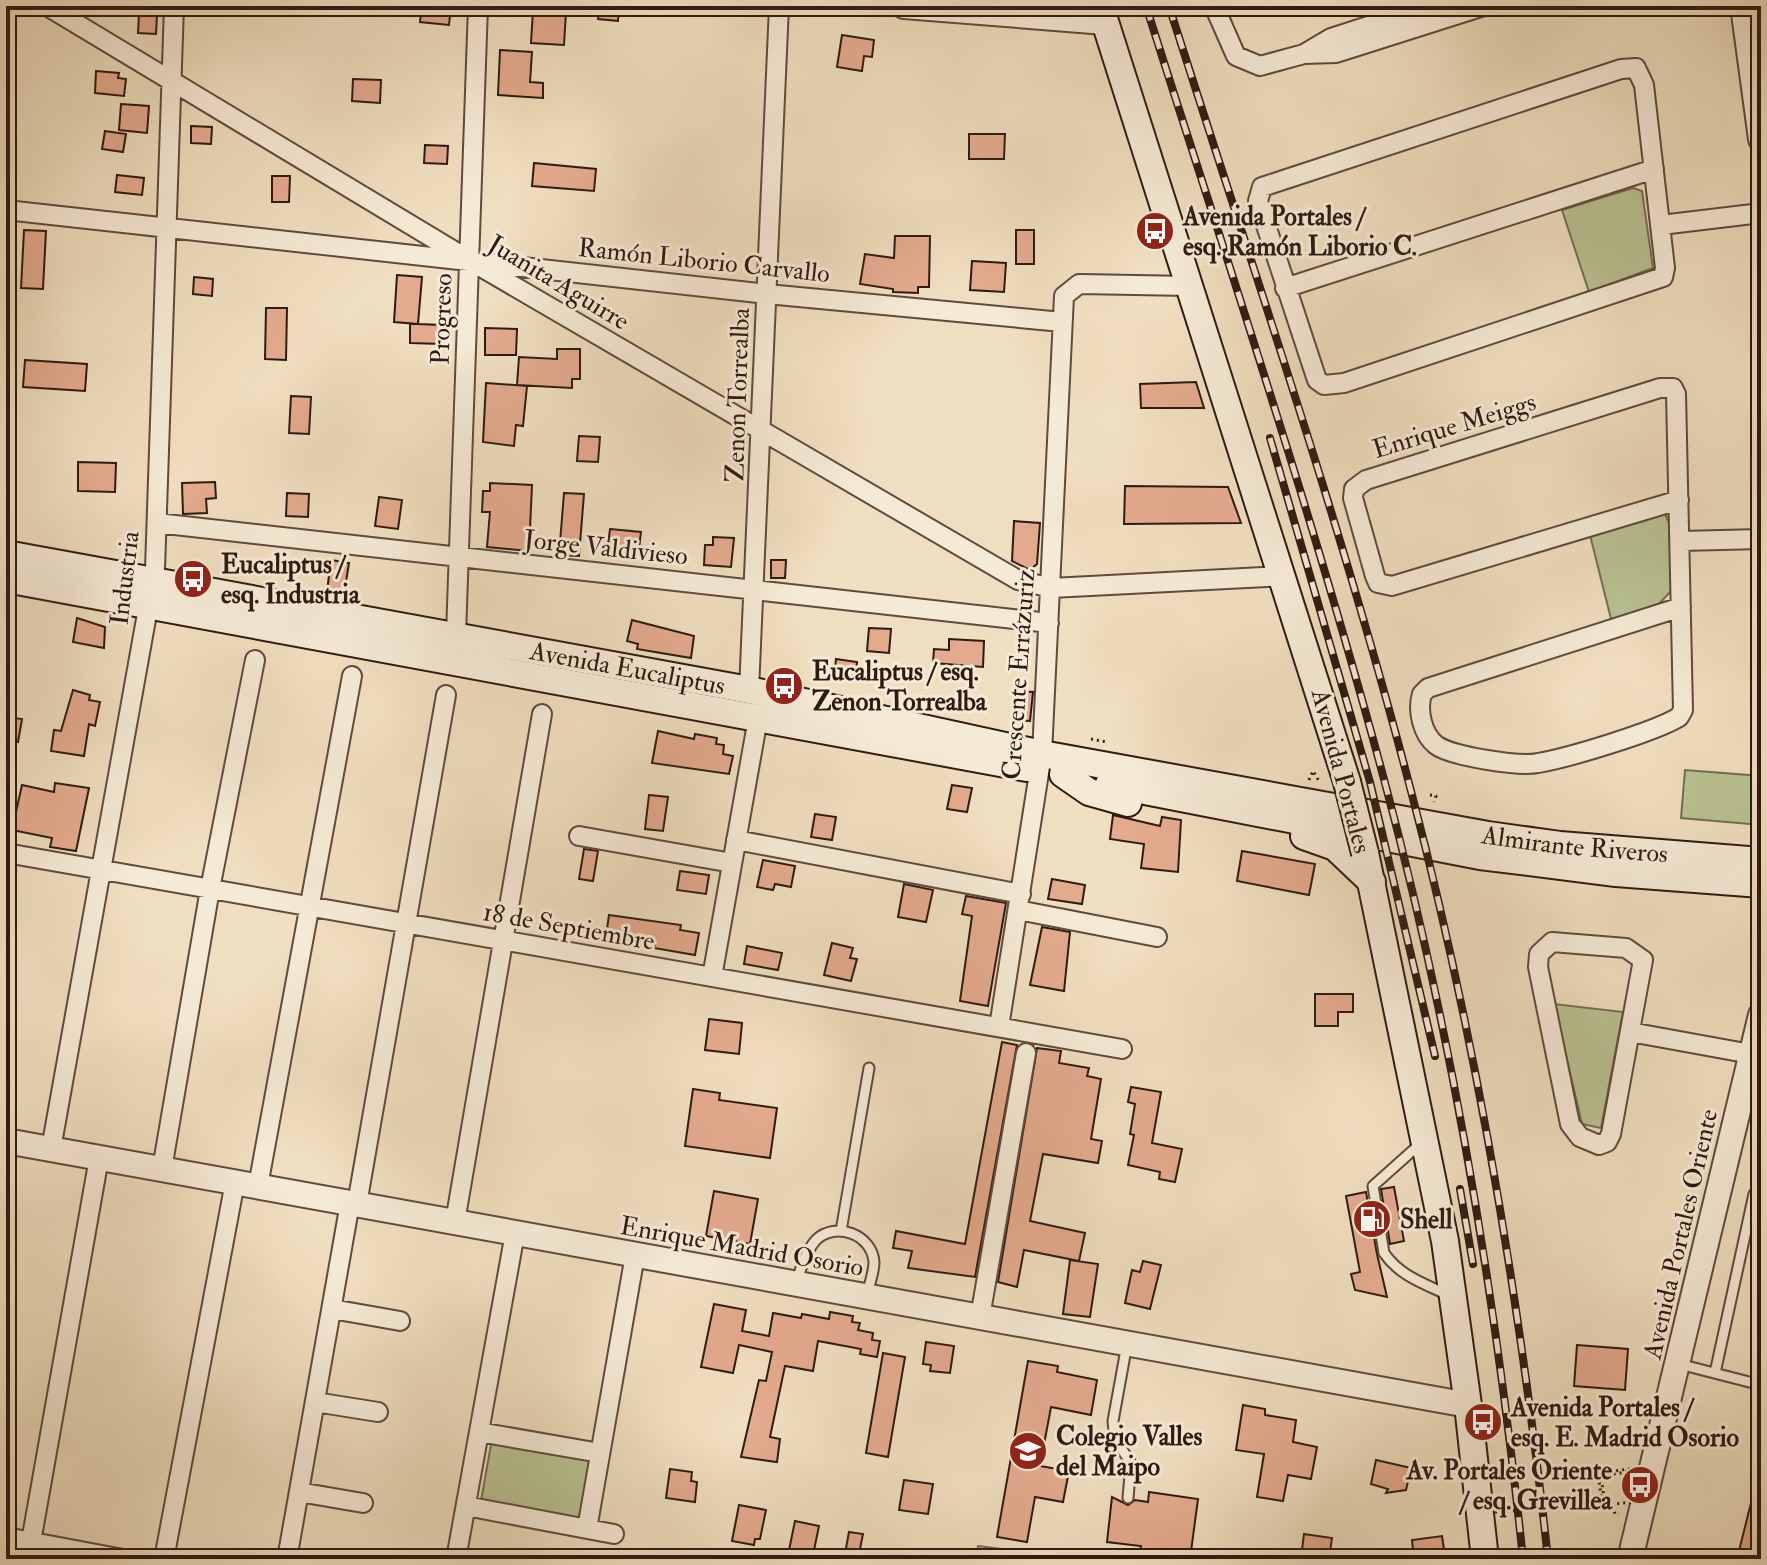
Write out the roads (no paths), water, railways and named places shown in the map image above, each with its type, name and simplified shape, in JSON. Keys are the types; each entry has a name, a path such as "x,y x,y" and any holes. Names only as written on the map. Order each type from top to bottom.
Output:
{"main road":[{"name":"Avenida Portales","path":"1103,14 1284,576 1347,782 1365,853 1425,1139 1453,1298 1485,1559"},
{"name":"Avenida Eucaliptus","path":"6,554 152,593 758,718 1049,766 1389,828"},
{"name":"Avenida Eucaliptus","path":"6,579 152,593 456,635 749,690 1049,766"},
{"path":"1049,766 1089,792 1326,843 1335,847 1372,882"},
{"name":"Almirante Riveros","path":"1389,828 1761,861"},
{"name":"Almirante Riveros","path":"1389,828 1544,865 1761,884"}],"street":[{"name":"Juanita Aguirre","path":"47,6 469,260 1018,580 1051,588 1284,576"},
{"name":"Industria","path":"51,1149 152,593 174,6"},
{"name":"Progreso","path":"456,635 478,6"},
{"name":"Zenon Torrealba","path":"749,690 763,433 779,6"},
{"path":"904,6 1103,14"},
{"path":"1304,54 1331,38 1430,6"},
{"path":"1217,8 1230,48 1243,61 1260,66 1304,54 1336,53 1484,6"},
{"path":"1743,6 1761,139"},
{"path":"1636,68 1644,85 1654,169 1665,268 1663,277 1344,383 1324,385 1310,368 1258,193 1270,182 1621,69 1636,68"},
{"path":"1285,288 1654,169"},
{"name":"Ramón Liborio Carvallo","path":"6,210 767,294 1062,322"},
{"path":"1661,225 1761,213"},
{"name":"Crescente Errázuriz","path":"999,1027 1020,902 1049,766 1049,623 1064,296 1079,284 1190,286"},
{"name":"Enrique Meiggs","path":"1660,388 1673,388 1679,500 1384,586 1375,576 1354,511 1354,489 1358,484 1660,388"},
{"path":"1679,500 1683,710 1679,717 1529,764 1437,746 1424,727 1420,701 1428,688 1681,607"},
{"name":"Jorge Valdivieso","path":"157,523 1049,623"},
{"path":"1681,541 1761,539"},
{"path":"162,1169 210,889 255,660"},
{"path":"164,1559 308,906 352,676"},
{"path":"287,1559 446,695"},
{"path":"455,1222 542,714"},
{"path":"712,977 758,718"},
{"path":"579,836 732,863"},
{"path":"736,840 1020,902 1157,937"},
{"name":"18 de Septiembre","path":"6,853 1122,1049"},
{"path":"1552,942 1637,952 1643,960 1643,967 1630,1032 1611,1134 1607,1142 1589,1143 1570,1124 1566,1111 1538,967 1539,954 1544,945 1552,942"},
{"name":"Avenida Portales Oriente","path":"1630,1559 1761,1015"},
{"path":"1630,1032 1751,1054"},
{"path":"980,1317 1026,1053"},
{"name":"Enrique Madrid Osorio","path":"6,1141 1468,1405"},
{"path":"31,1542 99,1158"},
{"path":"456,1559 515,1233"},
{"path":"587,1529 635,1255"},
{"path":"332,1309 400,1321"},
{"path":"315,1402 378,1412"},
{"path":"479,1432 600,1453"},
{"path":"299,1492 363,1503"},
{"path":"466,1506 614,1534"},
{"path":"6,1537 123,1559"}],"lane":[{"path":"841,1231 869,1068"},
{"path":"1425,1139 1400,1164 1376,1180 1372,1193 1383,1247 1389,1261 1417,1281 1453,1298"},
{"path":"1715,1373 1754,1194"},
{"path":"797,1284 806,1256 816,1240 841,1231 858,1236 873,1256 867,1297"},
{"path":"1127,1344 1113,1421 1115,1439 1131,1463 1128,1498"},
{"path":"1679,1364 1761,1385"}],"railway":[{"path":"1146,6 1330,588 1409,879 1469,1168 1500,1363 1523,1559"},
{"path":"1169,6 1356,593 1435,885 1494,1172 1524,1365 1548,1559"},
{"path":"1270,438 1370,782 1435,1056"},
{"path":"1460,1189 1473,1264"}],"place":[{"name":"Avenida Portales / esq. Ramón Liborio C.","path":"1155,231"},
{"name":"Eucaliptus / esq. Industria","path":"193,579"},
{"name":"Eucaliptus / esq. Zenon Torrealba","path":"784,686"},
{"name":"Shell","path":"1372,1219"},
{"name":"Avenida Portales / esq. E. Madrid Osorio","path":"1483,1422"},
{"name":"Colegio Valles del Maipo","path":"1028,1451"},
{"name":"Av. Portales Oriente / esq. Grevillea","path":"1640,1485"}]}
